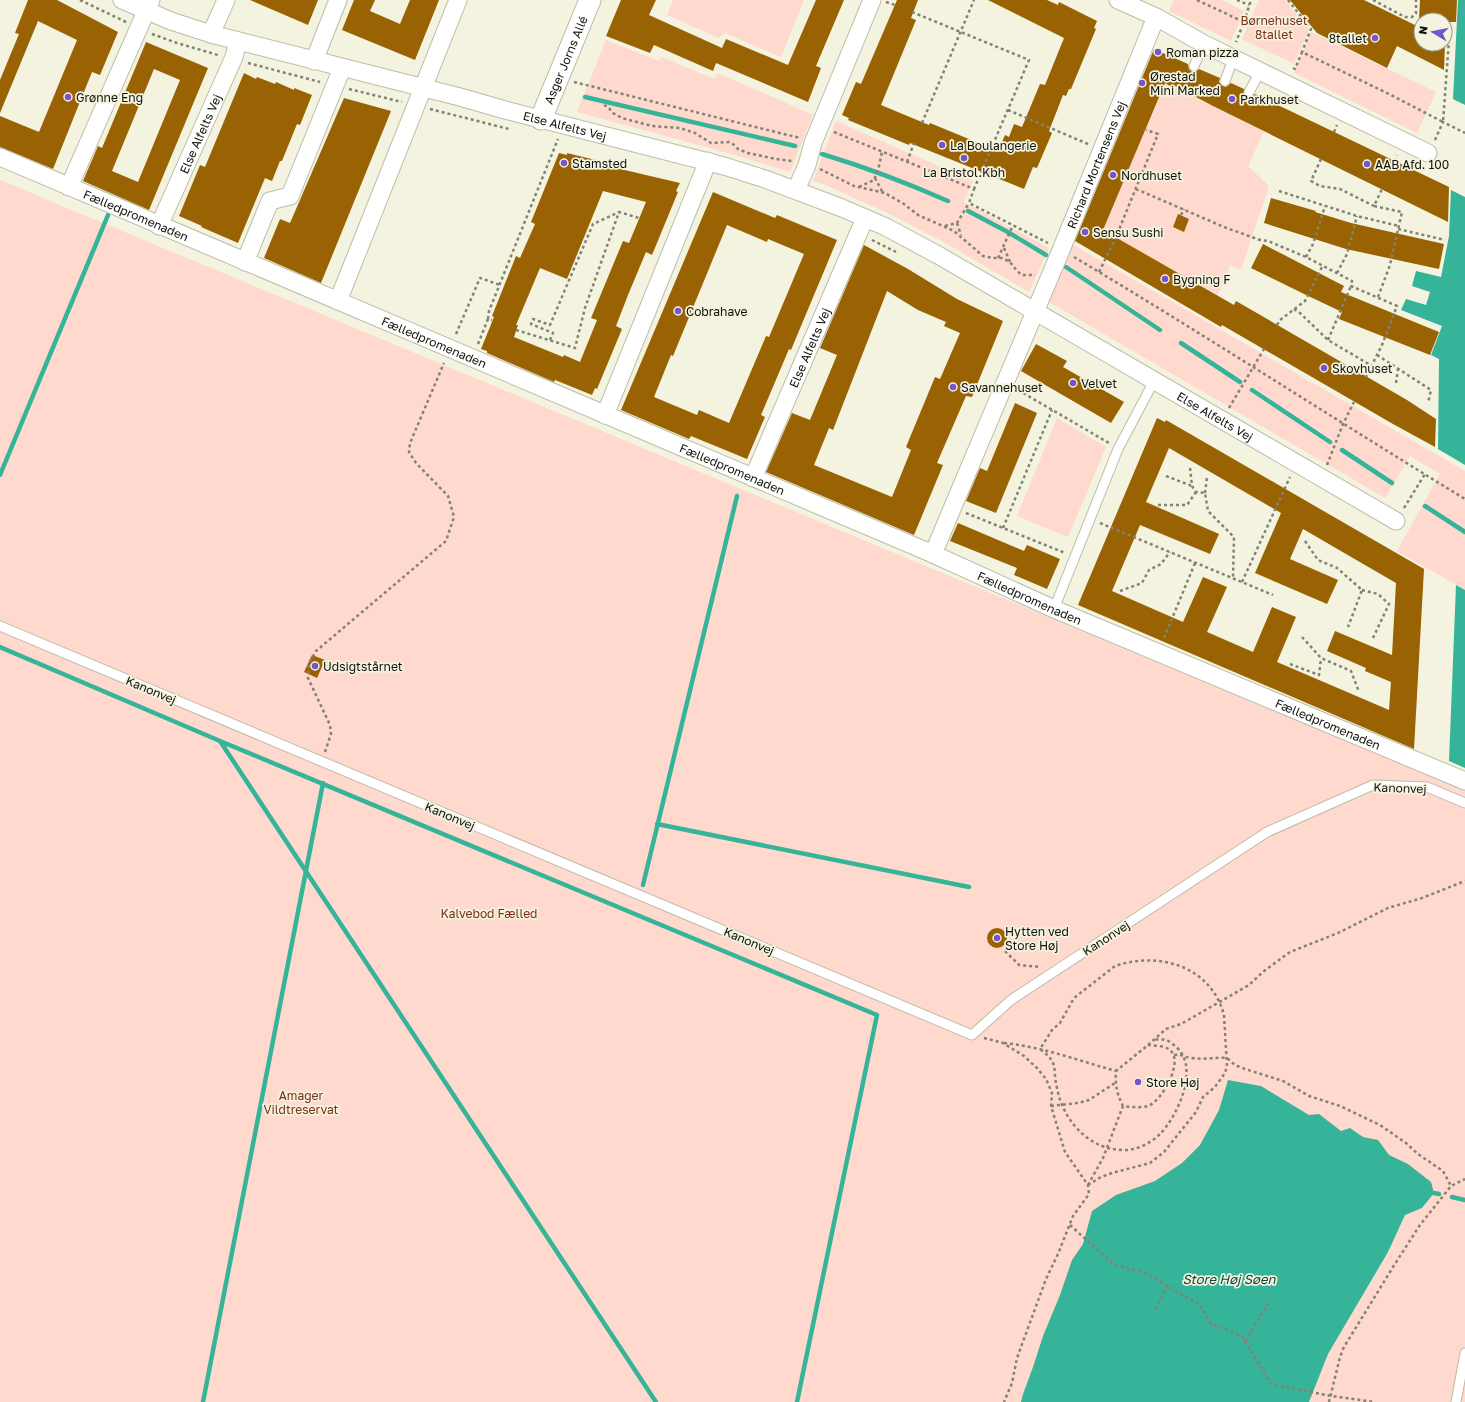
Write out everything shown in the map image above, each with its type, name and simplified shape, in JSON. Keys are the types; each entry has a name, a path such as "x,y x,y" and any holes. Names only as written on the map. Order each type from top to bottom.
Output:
{"street":[{"name":"Else Alfelts Vej","path":"122,0 148,6 211,34 238,42 708,162 796,190 865,218 922,246 1222,420 1293,471 1320,477 1396,522"},
{"path":"211,34 226,0"},
{"path":"314,61 338,0"},
{"path":"338,301 458,0"},
{"name":"Asger Jorns Allé","path":"541,119 590,0"},
{"path":"796,190 807,165 813,143 872,0"},
{"path":"1118,0 1156,17 1204,44 1238,52 1260,72 1428,153"},
{"path":"69,187 148,6"},
{"name":"Richard Mortensens Vej","path":"1034,311 1061,250 1156,17"},
{"name":"Else Alfelts Vej","path":"159,226 233,60 238,42"},
{"path":"245,262 270,202 290,196 342,68"},
{"name":"Fælledpromenaden","path":"0,158 933,554 1054,609 1465,781"},
{"path":"605,415 708,162"},
{"name":"Else Alfelts Vej","path":"753,478 865,218"},
{"path":"933,554 1034,311"}],"lane":[{"path":"1194,66 1204,44"},
{"path":"1225,81 1238,52"},
{"path":"1249,92 1260,72"},
{"path":"1054,609 1118,448 1154,381"},
{"name":"Kanonvej","path":"0,626 972,1035 1011,1000 1266,832 1373,785 1427,787 1465,803"},
{"path":"1456,1402 1465,1353"}],"path":[{"path":"80,0 139,28 177,43 233,60 512,130"},
{"path":"922,123 974,0"},
{"path":"1197,0 1244,22"},
{"path":"1237,0 1249,6"},
{"path":"1238,52 1235,42 1244,22 1251,0"},
{"path":"1288,0 1311,29 1295,69 1288,66"},
{"path":"1373,0 1405,17 1412,17 1416,13 1416,0"},
{"path":"912,12 1029,60 969,203 957,223 943,226"},
{"path":"1302,52 1465,133"},
{"path":"1428,153 1443,122 1448,52"},
{"path":"558,78 689,110 813,143 831,131 974,190"},
{"path":"604,105 613,113 622,118 652,126 680,128 695,133 711,143 729,142 748,152 794,162"},
{"path":"1008,110 1102,150"},
{"path":"472,358 488,319 489,311 563,125"},
{"path":"1099,272 1136,189 1158,134 1146,130"},
{"path":"557,141 564,143"},
{"path":"907,162 914,143"},
{"path":"858,187 867,184 875,178 882,152"},
{"path":"1321,159 1310,181 1320,186 1340,189 1374,206 1402,212 1390,265 1378,298"},
{"path":"818,168 847,183 883,193 904,204 918,215 961,236 983,256 988,258 1002,258 1010,262"},
{"path":"875,178 883,193"},
{"path":"1136,189 1224,226 1306,256 1352,281 1328,340"},
{"path":"1374,206 1382,189"},
{"path":"1279,191 1357,216 1445,240"},
{"path":"969,203 1061,250 1160,308 1465,499"},
{"path":"1306,256 1313,244 1325,206"},
{"path":"1181,215 1184,209"},
{"path":"516,330 575,348 585,308 620,212"},
{"path":"550,340 553,333 531,324 533,318 550,325 593,224 620,212 639,218"},
{"path":"1337,272 1348,254 1357,216"},
{"path":"957,223 961,236"},
{"path":"998,258 1012,226"},
{"path":"858,233 898,253"},
{"path":"1004,247 1010,262 1019,274 1037,275"},
{"path":"1277,325 1280,320 1305,301 1324,265"},
{"path":"321,762 331,734 330,725 308,678 309,663 316,651 446,541 454,517 448,496 416,463 409,452 410,442 480,278 500,285"},
{"path":"1351,286 1397,306 1377,355 1366,377"},
{"path":"1294,309 1328,340 1372,366"},
{"path":"488,319 492,320"},
{"path":"1222,420 1264,349"},
{"path":"1377,355 1431,390 1428,403"},
{"path":"1396,383 1398,369"},
{"path":"1005,383 1118,448"},
{"path":"1320,477 1329,461 1343,424 1354,402"},
{"path":"1003,528 1052,410"},
{"path":"1190,468 1192,486 1196,492 1204,493"},
{"path":"1284,476 1293,471"},
{"path":"1242,582 1293,471"},
{"path":"1396,522 1425,474"},
{"path":"1166,476 1192,486"},
{"path":"1207,477 1204,493 1208,511 1234,537 1233,578"},
{"path":"1158,505 1187,505 1196,492"},
{"path":"952,508 1075,556"},
{"path":"1090,519 1273,595"},
{"path":"1305,541 1318,560 1337,568 1362,590 1378,594 1389,604 1373,638"},
{"path":"1120,592 1142,583 1149,570 1161,564 1170,552"},
{"path":"1158,652 1195,563"},
{"path":"1348,628 1362,590"},
{"path":"1302,636 1321,658 1351,671 1359,692"},
{"path":"1290,664 1319,675 1321,658"},
{"path":"1124,1106 1117,1094 1115,1083 1116,1072 1166,1029 1180,1024 1249,985 1264,971 1290,952 1338,933 1388,908 1422,898 1465,881"},
{"path":"1005,952 1019,965 1044,967 1048,975"},
{"path":"1040,1049 1052,1030 1060,1023 1074,998 1115,966 1120,964 1152,960 1194,971 1210,985 1224,1015 1227,1066 1215,1087 1203,1097 1196,1112 1164,1152 1150,1162 1101,1177 1088,1185"},
{"path":"972,1035 1003,1043 1040,1049 1116,1072"},
{"path":"1040,1049 1052,1060 1055,1065 1057,1090 1062,1104 1082,1135 1107,1148 1124,1150 1133,1149 1152,1140 1161,1133 1184,1094 1186,1081 1184,1055 1181,1050 1167,1040 1154,1040"},
{"path":"1003,1043 1024,1056 1046,1079 1052,1093 1051,1106 1065,1152 1082,1174 1088,1185 1089,1194 1073,1216 1046,1280 1017,1358 1012,1383 1004,1402"},
{"path":"1124,1106 1148,1106 1157,1100 1166,1088 1171,1076 1174,1055 1171,1050 1164,1046 1148,1045"},
{"path":"1174,1055 1209,1059 1227,1058 1235,1065 1242,1068 1283,1081 1309,1096 1340,1106 1380,1125 1406,1142 1418,1154 1443,1171 1451,1186"},
{"path":"1051,1106 1078,1103 1089,1100 1115,1083"},
{"path":"1088,1185 1103,1158 1124,1106"},
{"path":"1329,1402 1340,1357 1344,1347 1420,1225 1451,1186 1465,1179"},
{"path":"1070,1225 1113,1264 1145,1273 1200,1305 1211,1324 1242,1336 1271,1384 1331,1396 1375,1402"},
{"path":"1155,1310 1168,1287"},
{"path":"1244,1340 1270,1301"}],"green space":[{"path":"673,0 804,0 781,57 725,33 719,38 667,15"},
{"path":"1174,0 1222,0 1244,11 1231,41 1169,11"},
{"name":"Børnehuset 8tallet","path":"1259,0 1285,0 1309,30 1294,64 1242,39"},
{"path":"1311,32 1436,92 1417,133 1294,73"},
{"path":"606,40 659,61 662,57 714,79 718,73 813,115 790,172 724,152 577,112"},
{"path":"1165,83 1264,131 1248,166 1269,186 1241,270 1230,265 1218,295 1103,230"},
{"path":"836,121 973,181 964,202 1049,248 1029,292 947,244 894,216 823,184 813,181"},
{"name":"Kalvebod Fælled","path":"0,180 1465,791 1465,1402 0,1402"},
{"path":"1072,244 1465,471 1465,590 1397,551 1440,474 1410,456 1385,498 1049,302"},
{"path":"1057,418 1106,447 1068,537 1017,516"}],"water":[{"path":"1458,0 1465,0 1465,105 1453,99"},
{"path":"1451,190 1465,197 1465,465 1438,449 1439,359 1431,355 1442,326 1401,310 1406,299 1426,305 1430,292 1412,286 1416,271 1441,277 1449,236"},
{"path":"1456,585 1465,590 1465,768 1449,761"},
{"name":"Store Høj Søen","path":"1228,1080 1261,1086 1309,1115 1319,1114 1341,1131 1350,1128 1363,1137 1378,1140 1389,1155 1408,1164 1431,1182 1434,1193 1422,1208 1405,1215 1388,1252 1328,1354 1309,1402 1021,1402 1043,1336 1060,1295 1072,1260 1083,1244 1092,1211 1116,1195 1155,1181 1182,1163 1200,1145 1219,1110"}],"building":[{"name":"Grønne Eng","path":"28,0 57,0 118,32 100,75 92,72 53,169 0,147 0,116 39,132 77,40 38,21 0,113 0,80 19,34 15,33"},
{"path":"250,0 318,0 308,25"},
{"path":"354,0 375,0 370,11 400,24 410,0 439,0 415,60 342,30"},
{"path":"621,0 656,0 649,15 722,48 726,39 788,65 816,0 844,0 816,66 821,68 808,102 716,63 713,71 654,45 650,53 606,36"},
{"path":"897,0 918,0 911,18 916,20 881,105 998,151 1005,135 1009,137 1014,124 1022,127 1040,84 1045,85 1064,38 988,0 1047,0 1058,5 1059,2 1097,21 1094,28 1096,29 1071,89 1069,89 1066,96 1063,95 1049,131 1052,133 1037,168 1033,167 1024,189 910,143 909,145 848,120 849,118 842,115 856,82 861,84"},
{"name":"8tallet","path":"1290,0 1364,0 1413,24 1413,52 1445,52 1444,70 1397,46 1387,68 1317,33"},
{"path":"1420,0 1457,0 1456,22 1453,22 1453,12 1419,12"},
{"path":"146,42 208,68 149,210 83,181 98,146 102,148","holes":["154,69 180,80 138,182 112,171"]},
{"path":"1154,49 1188,64 1189,69 1192,72 1199,69 1220,78 1219,82 1223,86 1226,87 1231,83 1244,89 1244,95 1246,97 1252,97 1255,94 1449,187 1448,222 1175,86 1174,88 1165,83 1103,230 1234,305 1236,301 1407,400 1436,419 1435,447 1222,325 1221,327 1075,241"},
{"path":"244,73 256,79 257,77 275,84 276,82 294,90 294,88 312,95 300,125 297,124 272,181 265,178 238,243 179,216 200,165 205,167"},
{"path":"344,98 391,111 321,283 264,258 280,219 290,223"},
{"path":"559,153 567,155 567,153 616,165 616,168 680,183 676,191 678,192 652,255 646,252 628,295 616,326 622,329 597,389 595,388 592,395 555,380 554,382 481,349 494,317 492,316 516,256 520,258 535,224 531,222","holes":["603,191 646,202 629,243 623,241 591,318 597,320 580,362 564,355 563,357 514,337 518,325 516,325 540,268 567,279"]},
{"name":"Cobrahave","path":"713,192 775,218 777,215 837,240 791,350 789,349 761,415 765,417 747,459 691,436 689,439 621,410","holes":["727,225 767,242 768,239 804,254 769,337 766,336 729,423 699,410 697,415 654,397 671,355 673,356"]},
{"path":"1271,198 1351,223 1444,244 1439,269 1346,249 1264,223"},
{"path":"1178,214 1189,219 1184,232 1173,227"},
{"path":"1263,244 1344,286 1341,292 1439,332 1430,355 1339,319 1342,312 1251,268"},
{"name":"Savannehuset","path":"864,245 908,269 957,299 1003,321 972,397 966,396 937,463 943,465 914,535 766,472 792,413 810,420 837,355 820,348","holes":["887,291 918,310 946,322 944,326 960,333 940,379 935,377 906,447 911,450 892,497 814,465 829,428 833,430"]},
{"path":"1036,344 1067,361 1063,367 1124,402 1111,423 1021,371"},
{"path":"1015,403 1037,413 996,513 966,501 980,468 987,471"},
{"path":"1157,418 1165,422 1166,420 1424,569 1414,749 1078,605","holes":["1169,448 1281,513 1255,573 1327,604 1338,580 1290,559 1303,529 1396,583 1392,655 1335,631 1327,651 1366,668 1365,671 1391,682 1389,710 1277,662 1296,617 1272,607 1253,652 1207,632 1227,587 1203,577 1183,622 1112,591 1140,525 1210,554 1219,534 1146,502"]},
{"path":"958,523 1024,551 1027,545 1060,559 1047,589 1014,575 1017,568 950,541"},
{"name":"Udsigtstårnet","path":"312,655 325,660 317,678 304,672"},
{"name":"Hytten ved Store Høj","path":"997,928 1004,931 1007,938 1004,945 997,948 990,945 987,938 990,931"}],"waterway":[{"path":"585,97 795,146"},
{"path":"822,154 854,164 948,201"},
{"path":"968,211 1006,231 1046,255"},
{"path":"0,475 108,215"},
{"path":"1066,267 1160,330"},
{"path":"1181,343 1240,382"},
{"path":"1252,390 1330,442"},
{"path":"1342,450 1392,483"},
{"path":"643,885 737,496"},
{"path":"1425,506 1465,532"},
{"path":"0,647 220,741 877,1015 797,1402"},
{"path":"220,741 656,1402"},
{"path":"203,1402 323,783"},
{"path":"657,824 969,887"},
{"path":"1434,1193 1439,1194"},
{"path":"1452,1197 1465,1200"}],"place":[{"name":"8tallet","path":"1375,38"},
{"name":"Roman pizza","path":"1158,52"},
{"name":"Ørestad Mini Marked","path":"1142,83"},
{"name":"Grønne Eng","path":"68,97"},
{"name":"Parkhuset","path":"1232,99"},
{"name":"La Boulangerie","path":"942,145"},
{"name":"La Bristol.Kbh","path":"964,158"},
{"name":"Stamsted","path":"564,163"},
{"name":"AAB Afd. 100","path":"1367,164"},
{"name":"Nordhuset","path":"1113,175"},
{"name":"Sensu Sushi","path":"1085,232"},
{"name":"Bygning F","path":"1165,279"},
{"name":"Cobrahave","path":"678,311"},
{"name":"Skovhuset","path":"1324,368"},
{"name":"Velvet","path":"1073,383"},
{"name":"Savannehuset","path":"953,387"},
{"name":"Udsigtstårnet","path":"315,666"},
{"name":"Hytten ved Store Høj","path":"997,938"},
{"name":"Store Høj","path":"1138,1082"}],"park label":[{"name":"Amager Vildtreservat","path":"301,1102"}]}
